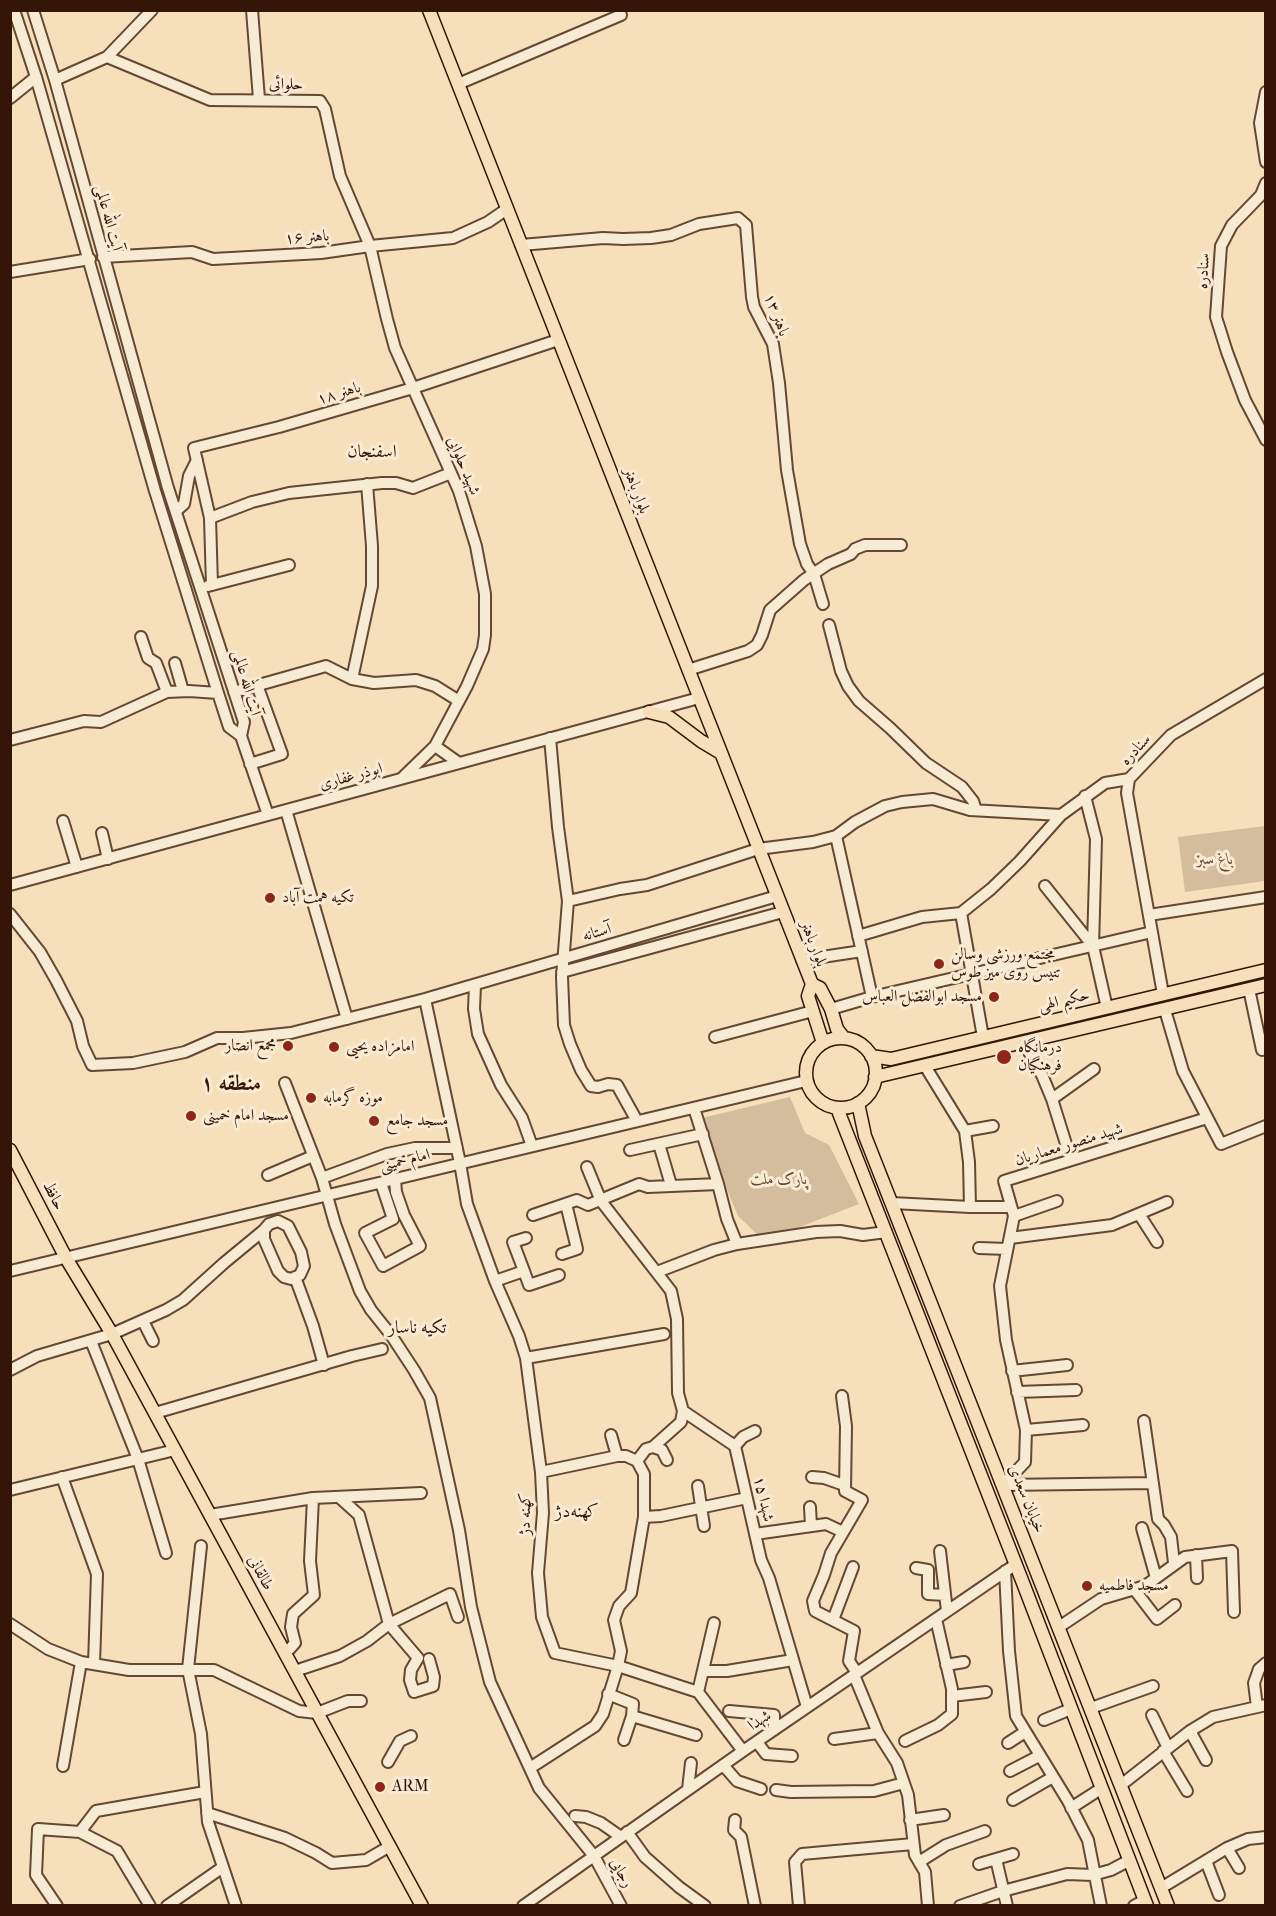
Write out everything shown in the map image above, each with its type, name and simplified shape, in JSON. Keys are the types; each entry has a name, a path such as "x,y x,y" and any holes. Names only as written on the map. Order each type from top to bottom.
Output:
{"main road":[{"name":"بلوار باهنر","path":"429,10 812,984"},
{"path":"649,712 669,717 721,753"},
{"name":"حکیم الهی","path":"871,1056 891,1059 1266,970"},
{"path":"823,1043 808,996 812,984 820,988 831,1009 837,1029 844,1038"},
{"name":"حکیم الهی","path":"875,1077 1266,986"},
{"path":"1163,994 1165,1010"},
{"path":"844,1038 864,1047 875,1066 875,1077 873,1087 867,1096 848,1107 837,1108 826,1105 810,1091 806,1080 806,1070 808,1059 814,1050 833,1039 844,1038"},
{"path":"891,1059 894,1074"},
{"name":"خیابان سعدی","path":"858,1103 866,1136 882,1180 1168,1905"},
{"name":"خیابان سعدی","path":"837,1108 886,1232 1011,1568 1102,1788 1142,1904"},
{"name":"حافظ","path":"10,1150 66,1258"},
{"path":"868,1186 872,1179 882,1180"},
{"name":"طالقانی","path":"66,1258 112,1334 422,1905"},
{"path":"1115,1824 1127,1825 1133,1816"},
{"path":"1122,1843 1130,1835 1140,1835"}],"street":[{"name":"آیت الله عالمی","path":"14,10 90,259 155,491 218,693 229,727 241,736 244,722 168,488 55,80 33,10"},
{"path":"55,80 106,57 152,10"},
{"path":"252,10 259,99"},
{"path":"458,84 621,15"},
{"name":"حلوائی","path":"106,57 210,100 320,101 325,109 340,176 370,246"},
{"path":"10,98 36,77"},
{"path":"1266,92 1260,123 1266,162"},
{"name":"سنادره","path":"1266,183 1263,194 1232,225 1221,246 1216,317 1245,399 1266,440"},
{"name":"باهنر ۱۶","path":"103,257 192,252 213,258 321,253 453,238 488,222 507,209"},
{"name":"باهنر ۱۳","path":"521,245 603,237 651,238 671,235 699,224 738,218 746,225 754,308 773,344 788,470 800,544 807,564 814,574 823,604"},
{"name":"شهید حلوایی","path":"370,246 395,348 459,491 476,546 485,594 483,649 435,746 401,779"},
{"path":"10,272 90,259"},
{"name":"باهنر ۱۸","path":"197,460 194,448 279,428 413,388 558,340"},
{"path":"176,511 184,504 189,476 197,460"},
{"path":"197,460 210,519 212,585"},
{"path":"210,519 252,502 290,493 367,484 396,483 413,488 451,473"},
{"path":"352,679 372,586 372,546 367,484"},
{"path":"155,491 168,488"},
{"path":"688,670 748,651 757,645 770,610 828,564 865,545 901,544"},
{"path":"200,588 289,565"},
{"path":"829,625 841,671 859,701 891,728 926,763 962,788 973,801 975,810"},
{"path":"141,637 148,658 156,663 167,692"},
{"path":"175,663 183,691"},
{"path":"234,692 326,666 352,679 374,683 416,680 435,686 459,701"},
{"name":"سنادره","path":"1163,994 1127,793 1129,779 1171,735 1266,679"},
{"path":"250,764 282,754 257,685"},
{"path":"10,740 84,721 101,722 167,692 218,693"},
{"name":"ابوذر غفاری","path":"10,885 699,698"},
{"path":"241,736 268,815"},
{"path":"550,738 558,827 568,901 562,972 564,1025 581,1070 591,1086 617,1085 637,1121"},
{"path":"435,746 459,763"},
{"path":"858,936 922,917 961,913 991,889 1020,861 1061,815 1105,783 1129,779"},
{"path":"1085,796 1096,839 1093,946 1107,1008"},
{"path":"568,901 647,885 758,849 813,842 836,836 855,822 885,806 902,802 933,799 975,810 1061,815"},
{"path":"286,810 346,1019"},
{"path":"63,821 77,867"},
{"path":"102,833 108,859"},
{"path":"836,836 872,997"},
{"path":"1045,886 1093,946"},
{"name":"آستانه","path":"10,914 40,952 56,980 77,1021 83,1046 92,1065 133,1063 185,1052 217,1038 243,1038 291,1032 346,1019 425,999 777,896"},
{"path":"1149,915 1266,897"},
{"name":"آستانه","path":"562,972 783,912"},
{"path":"961,913 983,1037"},
{"path":"831,1009 872,997 1152,932"},
{"path":"802,960 862,951"},
{"path":"475,984 474,1009 478,1034 501,1085 522,1118 532,1146"},
{"path":"1249,989 1262,1050"},
{"name":"کهنه دژ","path":"425,999 467,1204 526,1358 541,1472 543,1513 538,1573 542,1617 555,1653 618,1666 698,1692"},
{"path":"1165,1010 1183,1071 1221,1144 1266,1126"},
{"path":"715,1037 813,1011"},
{"path":"1024,1043 1052,1099 1071,1160"},
{"path":"925,1066 965,1131 969,1162 970,1207"},
{"path":"1052,1099 1094,1069"},
{"name":"امام خمینی","path":"10,1271 806,1080"},
{"name":"رجایی","path":"285,1083 322,1178 335,1224 360,1291 414,1370 430,1398 459,1530 471,1607 490,1682 539,1788 594,1856 621,1905"},
{"path":"694,1108 727,1219 738,1244"},
{"name":"شهید منصور معماریان","path":"1003,1485 1025,1462 1026,1430 1005,1340 1000,1286 1009,1244 1012,1212 1004,1181 1207,1118"},
{"path":"965,1131 993,1126"},
{"path":"630,1150 703,1134"},
{"path":"659,1144 671,1185"},
{"path":"322,1178 387,1154 415,1148 457,1148"},
{"path":"268,1175 313,1156"},
{"path":"587,1167 601,1200 670,1291 677,1319 678,1393 683,1411 681,1422 646,1449 637,1461"},
{"path":"381,1182 393,1219 364,1233 383,1266 420,1246 404,1215 396,1192 395,1179"},
{"path":"533,1215 577,1200 588,1205 639,1184 648,1187 718,1184"},
{"path":"892,1203 970,1207 1012,1212 1057,1201"},
{"path":"979,1248 1112,1225 1167,1202"},
{"path":"562,1254 577,1249 566,1204"},
{"path":"1139,1214 1157,1242"},
{"path":"10,1370 37,1356 112,1334 183,1300 269,1224 278,1221 288,1226 301,1252 304,1266 300,1275 291,1279 284,1277 278,1271 264,1239 264,1230"},
{"path":"657,1272 714,1250 738,1244 816,1232 840,1231 863,1235 886,1232"},
{"path":"526,1238 513,1242 529,1285 559,1275"},
{"path":"495,1281 524,1271"},
{"path":"295,1276 314,1326 324,1365"},
{"path":"143,1321 153,1341"},
{"path":"526,1358 664,1334"},
{"path":"91,1341 138,1459 166,1553"},
{"path":"155,1413 382,1349"},
{"path":"1012,1371 1067,1365"},
{"path":"1017,1392 1076,1390"},
{"path":"842,1395 846,1426 845,1491 862,1500 831,1553 813,1601 814,1611 854,1631 849,1661 878,1733 897,1763 908,1795 915,1855 925,1872 928,1905"},
{"path":"683,1411 735,1446 743,1437 755,1431"},
{"path":"1144,1421 1158,1519 1171,1537 1174,1563"},
{"path":"1026,1430 1083,1425"},
{"path":"611,1435 617,1456"},
{"path":"652,1446 662,1450 667,1460"},
{"name":"شهدا ۱۵","path":"735,1446 761,1560 769,1578 807,1707"},
{"path":"10,1490 175,1450"},
{"path":"530,1768 595,1726 603,1714 621,1651 614,1620 618,1606 631,1593 644,1516 644,1474 637,1461 626,1456 541,1472"},
{"path":"813,1477 844,1485"},
{"path":"62,1478 97,1574 94,1664"},
{"path":"1003,1485 1153,1483"},
{"path":"698,1486 704,1526"},
{"path":"210,1515 313,1498 421,1493"},
{"path":"339,1497 359,1515 389,1624 423,1658"},
{"path":"285,1654 295,1643 291,1627 293,1614 314,1595 310,1561 313,1498"},
{"path":"644,1516 661,1516 747,1498"},
{"path":"810,1507 811,1526"},
{"path":"755,1534 826,1524 843,1532"},
{"path":"1142,1528 1156,1578"},
{"path":"201,1546 188,1669 201,1734 208,1822 236,1905"},
{"path":"940,1551 947,1611"},
{"path":"1059,1627 1101,1599 1145,1586 1185,1557 1232,1551 1234,1612"},
{"path":"1196,1556 1197,1578"},
{"path":"833,1620 853,1567"},
{"path":"916,1568 928,1570 928,1594 945,1595"},
{"path":"1011,1568 1013,1700 1016,1716 1088,1840 1101,1905"},
{"name":"شهدا","path":"523,1905 1011,1568"},
{"path":"1134,1589 1157,1619 1175,1605"},
{"path":"295,1671 340,1656 389,1624 450,1594 458,1617"},
{"path":"905,1741 938,1725 952,1714 952,1696 936,1619"},
{"path":"714,1623 698,1692 743,1751"},
{"path":"10,1624 48,1649 81,1662 129,1670 214,1670 298,1711 318,1713 348,1701 361,1701"},
{"path":"703,1671 727,1671 794,1660"},
{"path":"63,1766 81,1662"},
{"path":"946,1665 964,1662"},
{"path":"1121,1785 1190,1731 1213,1718 1262,1706 1254,1683 1259,1669 1266,1663"},
{"path":"1091,1708 1154,1686"},
{"path":"952,1696 987,1692"},
{"path":"608,1694 633,1704 632,1716 624,1740"},
{"path":"1044,1720 1071,1709"},
{"path":"729,1712 774,1715 774,1730"},
{"path":"1152,1715 1166,1750 1187,1791"},
{"path":"632,1716 696,1735"},
{"path":"1190,1731 1206,1760"},
{"path":"1008,1743 1025,1732"},
{"path":"834,1739 878,1733"},
{"path":"388,1762 400,1741 411,1736"},
{"path":"757,1742 766,1754 792,1756"},
{"path":"1010,1771 1039,1756"},
{"path":"688,1789 691,1763"},
{"path":"723,1765 737,1781 761,1789"},
{"path":"1013,1800 1053,1777"},
{"path":"776,1790 791,1792 874,1791 904,1783"},
{"path":"1071,1808 1102,1788"},
{"path":"80,1832 96,1811 205,1792"},
{"path":"207,1813 285,1838 332,1863 366,1860 390,1846"},
{"path":"910,1820 944,1815"},
{"path":"575,1816 586,1817 624,1834 645,1857 679,1887 705,1905"},
{"path":"735,1820 734,1830 741,1837 755,1905"},
{"path":"57,1905 36,1875 38,1829 80,1832 117,1851 150,1905"},
{"path":"919,1862 946,1845 985,1831"},
{"path":"1161,1888 1227,1848 1248,1839 1266,1837"},
{"path":"798,1905 795,1862 802,1854 914,1845"},
{"path":"1227,1848 1239,1868"},
{"path":"979,1864 1014,1854"},
{"path":"996,1859 1007,1905"},
{"path":"960,1905 1067,1874 1094,1875 1111,1870 1128,1861"},
{"path":"1206,1861 1219,1895"},
{"path":"167,1905 223,1867"}],"green space":[{"name":"باغ سبز","path":"1265,826 1265,881 1185,892 1178,837"},
{"name":"پارک ملت","path":"790,1097 805,1133 829,1145 859,1204 764,1241 738,1216 698,1119"}],"place":[{"name":"تکیه همت آباد","path":"270,898"},
{"name":"مجتمع ورزشی وسالن تنیس روی میز طوس","path":"939,964"},
{"name":"مسجد ابوالفضل العباس","path":"994,997"},
{"name":"مجمع انصار","path":"288,1046"},
{"name":"امامزاده یحیی","path":"334,1047"},
{"name":"درمانگاه فرهنگیان","path":"1004,1057"},
{"name":"موزه گرمابه","path":"311,1098"},
{"name":"مسجد امام خمینی","path":"191,1116"},
{"name":"مسجد جامع","path":"374,1121"},
{"name":"مسجد فاطمیه","path":"1087,1586"},
{"name":"ARM","path":"380,1787"}],"district":[{"name":"اسفنجان","path":"372,453"},
{"name":"منطقه ۱","path":"231,1085"},
{"name":"تکیه ناسار","path":"417,1329"},
{"name":"کهنه‌دژ","path":"577,1513"}]}
